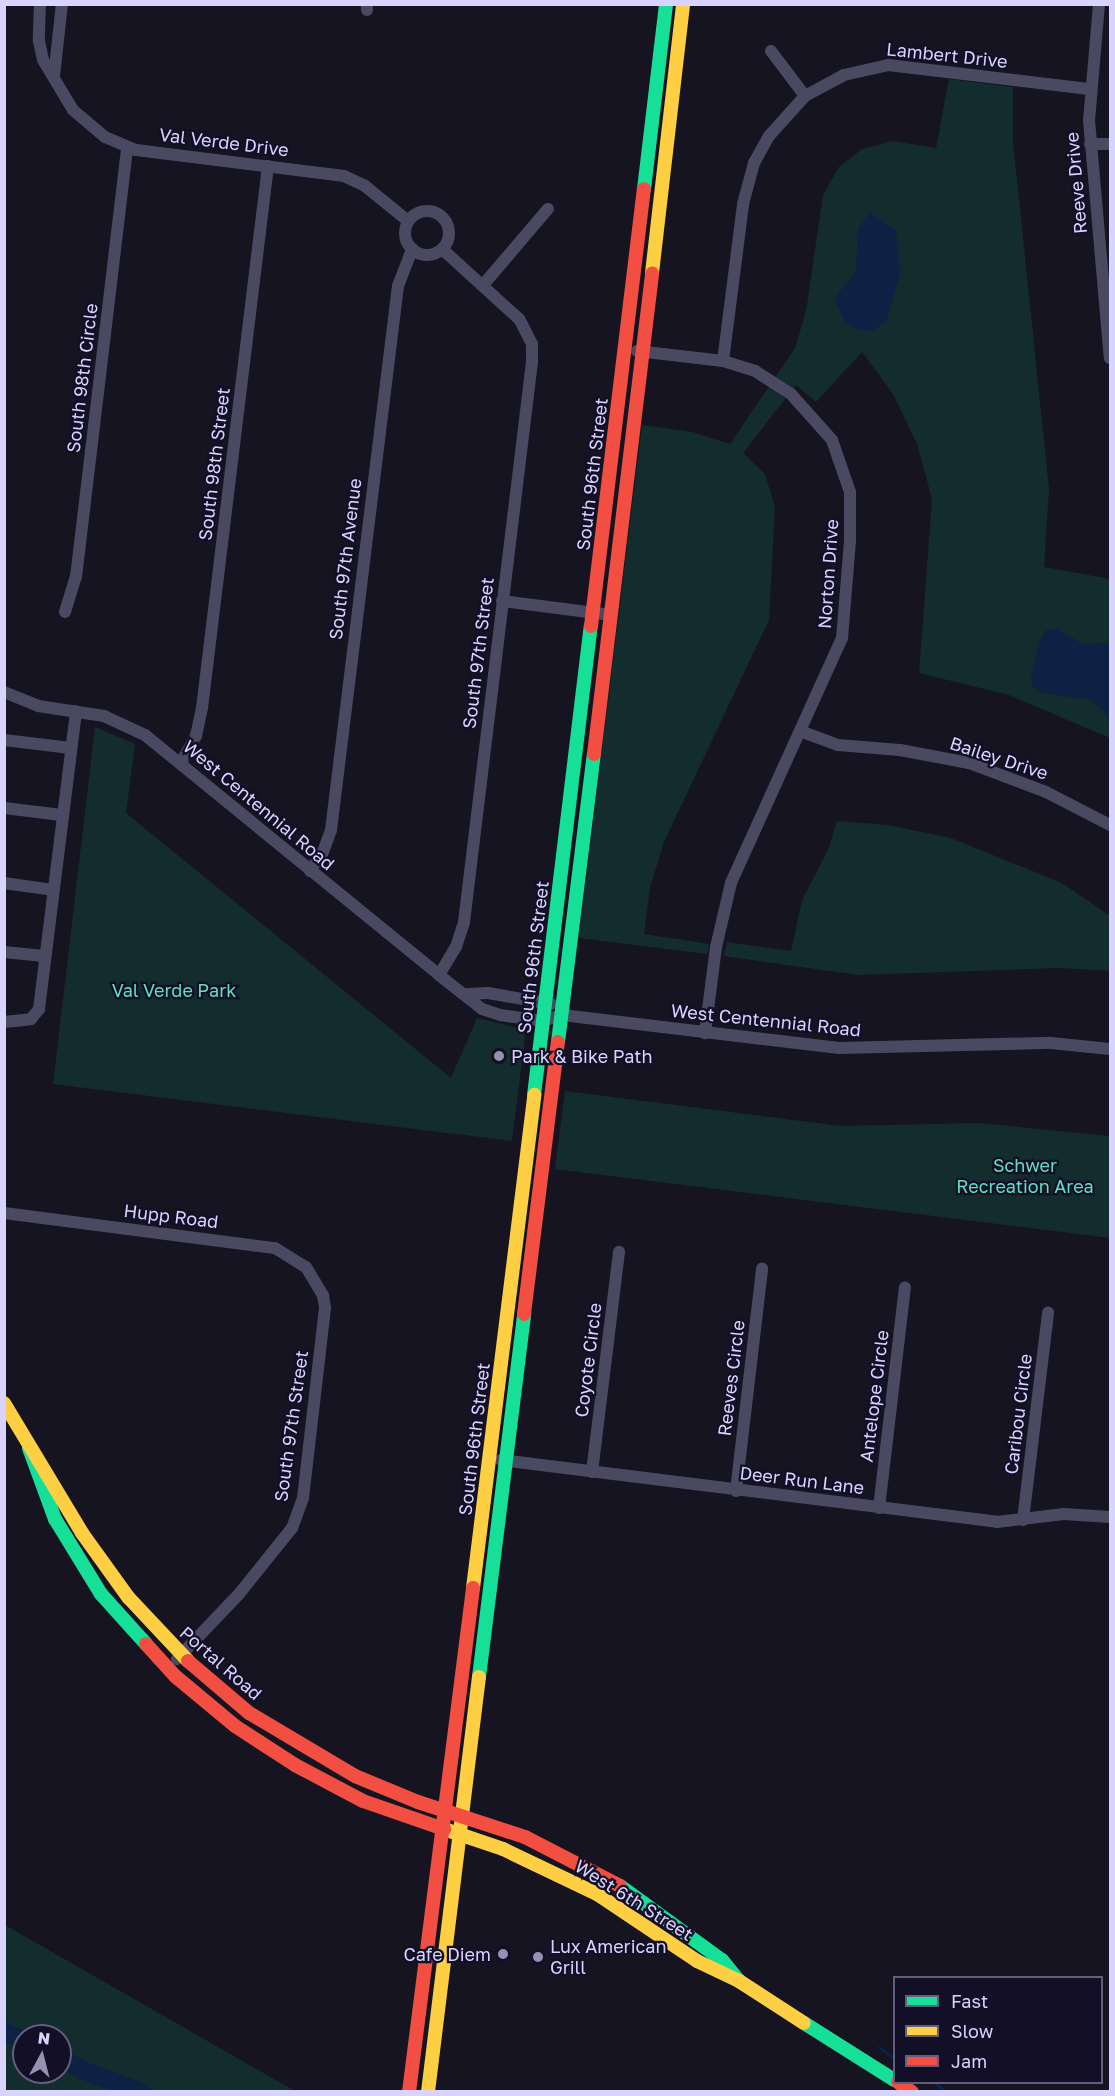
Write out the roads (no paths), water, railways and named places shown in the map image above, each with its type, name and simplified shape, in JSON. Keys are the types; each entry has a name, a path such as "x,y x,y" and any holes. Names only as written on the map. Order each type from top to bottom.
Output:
{"main road":[{"name":"South 96th Street","path":"409,2091 490,1459 543,1021 586,612 625,350 666,4"},
{"name":"South 96th Street","path":"428,2091 644,352 683,4"},
{"name":"Portal Road","path":"4,1403 29,1448 105,1566 181,1655 249,1713 318,1756 392,1792 464,1815"},
{"name":"Portal Road","path":"29,1448 43,1492 79,1560 125,1623 168,1669 235,1726 295,1765 363,1801 441,1829"},
{"name":"West 6th Street","path":"464,1815 525,1837 611,1879 722,1960 739,1981"},
{"name":"West 6th Street","path":"441,1829 562,1876 622,1909 697,1961 739,1981 893,2079"}],"street":[{"name":"Val Verde Drive","path":"40,4 39,41 43,60 78,117 98,133 127,148 268,166 354,180 408,221"},
{"path":"54,76 62,4"},
{"name":"Reeve Drive","path":"1099,4 1089,89 1090,144 1106,278 1110,358"},
{"path":"771,51 805,96"},
{"name":"Lambert Drive","path":"723,361 742,204 754,162 769,136 805,96 844,75 888,65 1089,89"},
{"path":"1090,144 1110,144"},
{"name":"South 98th Circle","path":"65,612 76,576 127,148"},
{"name":"South 98th Street","path":"181,763 196,736 202,708 268,166"},
{"path":"442,249 483,285 548,209"},
{"path":"424,212 442,218 448,236 442,249 426,255 412,249 405,234 408,221 424,212"},
{"name":"South 97th Avenue","path":"310,871 323,852 331,830 398,286 412,249"},
{"name":"South 97th Street","path":"439,975 456,947 464,922 532,362 527,331 519,319 483,285"},
{"name":"Norton Drive","path":"625,350 723,361 755,371 810,411 832,440 850,492 850,541 842,638 731,883 716,947 705,1033"},
{"path":"502,601 611,615"},
{"name":"West Centennial Road","path":"4,692 38,706 104,716 132,727 181,763 439,975 468,994 482,1009 500,1016 543,1021 562,1015 839,1048 1051,1043 1110,1049"},
{"path":"4,1022 31,1019 36,1015 76,711"},
{"name":"Bailey Drive","path":"800,731 838,745 900,750 969,763 1046,792 1110,825"},
{"path":"4,740 71,748"},
{"path":"4,808 62,815"},
{"path":"4,883 53,890"},
{"path":"4,951 44,956"},
{"name":"West Centennial Road","path":"468,994 545,1002"},
{"path":"545,1002 557,1007 562,1015"},
{"name":"Hupp Road","path":"4,1213 268,1246 306,1267 318,1286"},
{"name":"Coyote Circle","path":"592,1472 619,1252"},
{"name":"Reeves Circle","path":"736,1491 762,1269"},
{"name":"South 97th Street","path":"168,1669 239,1594 292,1528 303,1498 325,1308 318,1286"},
{"name":"Antelope Circle","path":"879,1508 905,1288"},
{"name":"Caribou Circle","path":"1023,1520 1048,1312"},
{"name":"Deer Run Lane","path":"490,1459 998,1522 1064,1514 1110,1517"}],"water":[{"path":"869,213 896,230 900,274 886,322 871,331 855,329 844,321 835,298 856,271 858,229"},
{"path":"1057,628 1082,644 1110,643 1110,718 1091,700 1043,693 1033,687 1031,677 1039,642 1045,631"}],"waterway":[{"path":"4,2032 12,2035"},
{"path":"879,2047 893,2057"},
{"path":"72,2064 142,2092"},
{"path":"936,2084 947,2092"}],"place":[{"name":"Park & Bike Path","path":"499,1056"},
{"name":"Cafe Diem","path":"503,1954"},
{"name":"Lux American Grill","path":"538,1957"}],"park label":[{"name":"Val Verde Park","path":"174,990"},
{"name":"Schwer Recreation Area","path":"1025,1176"}]}
